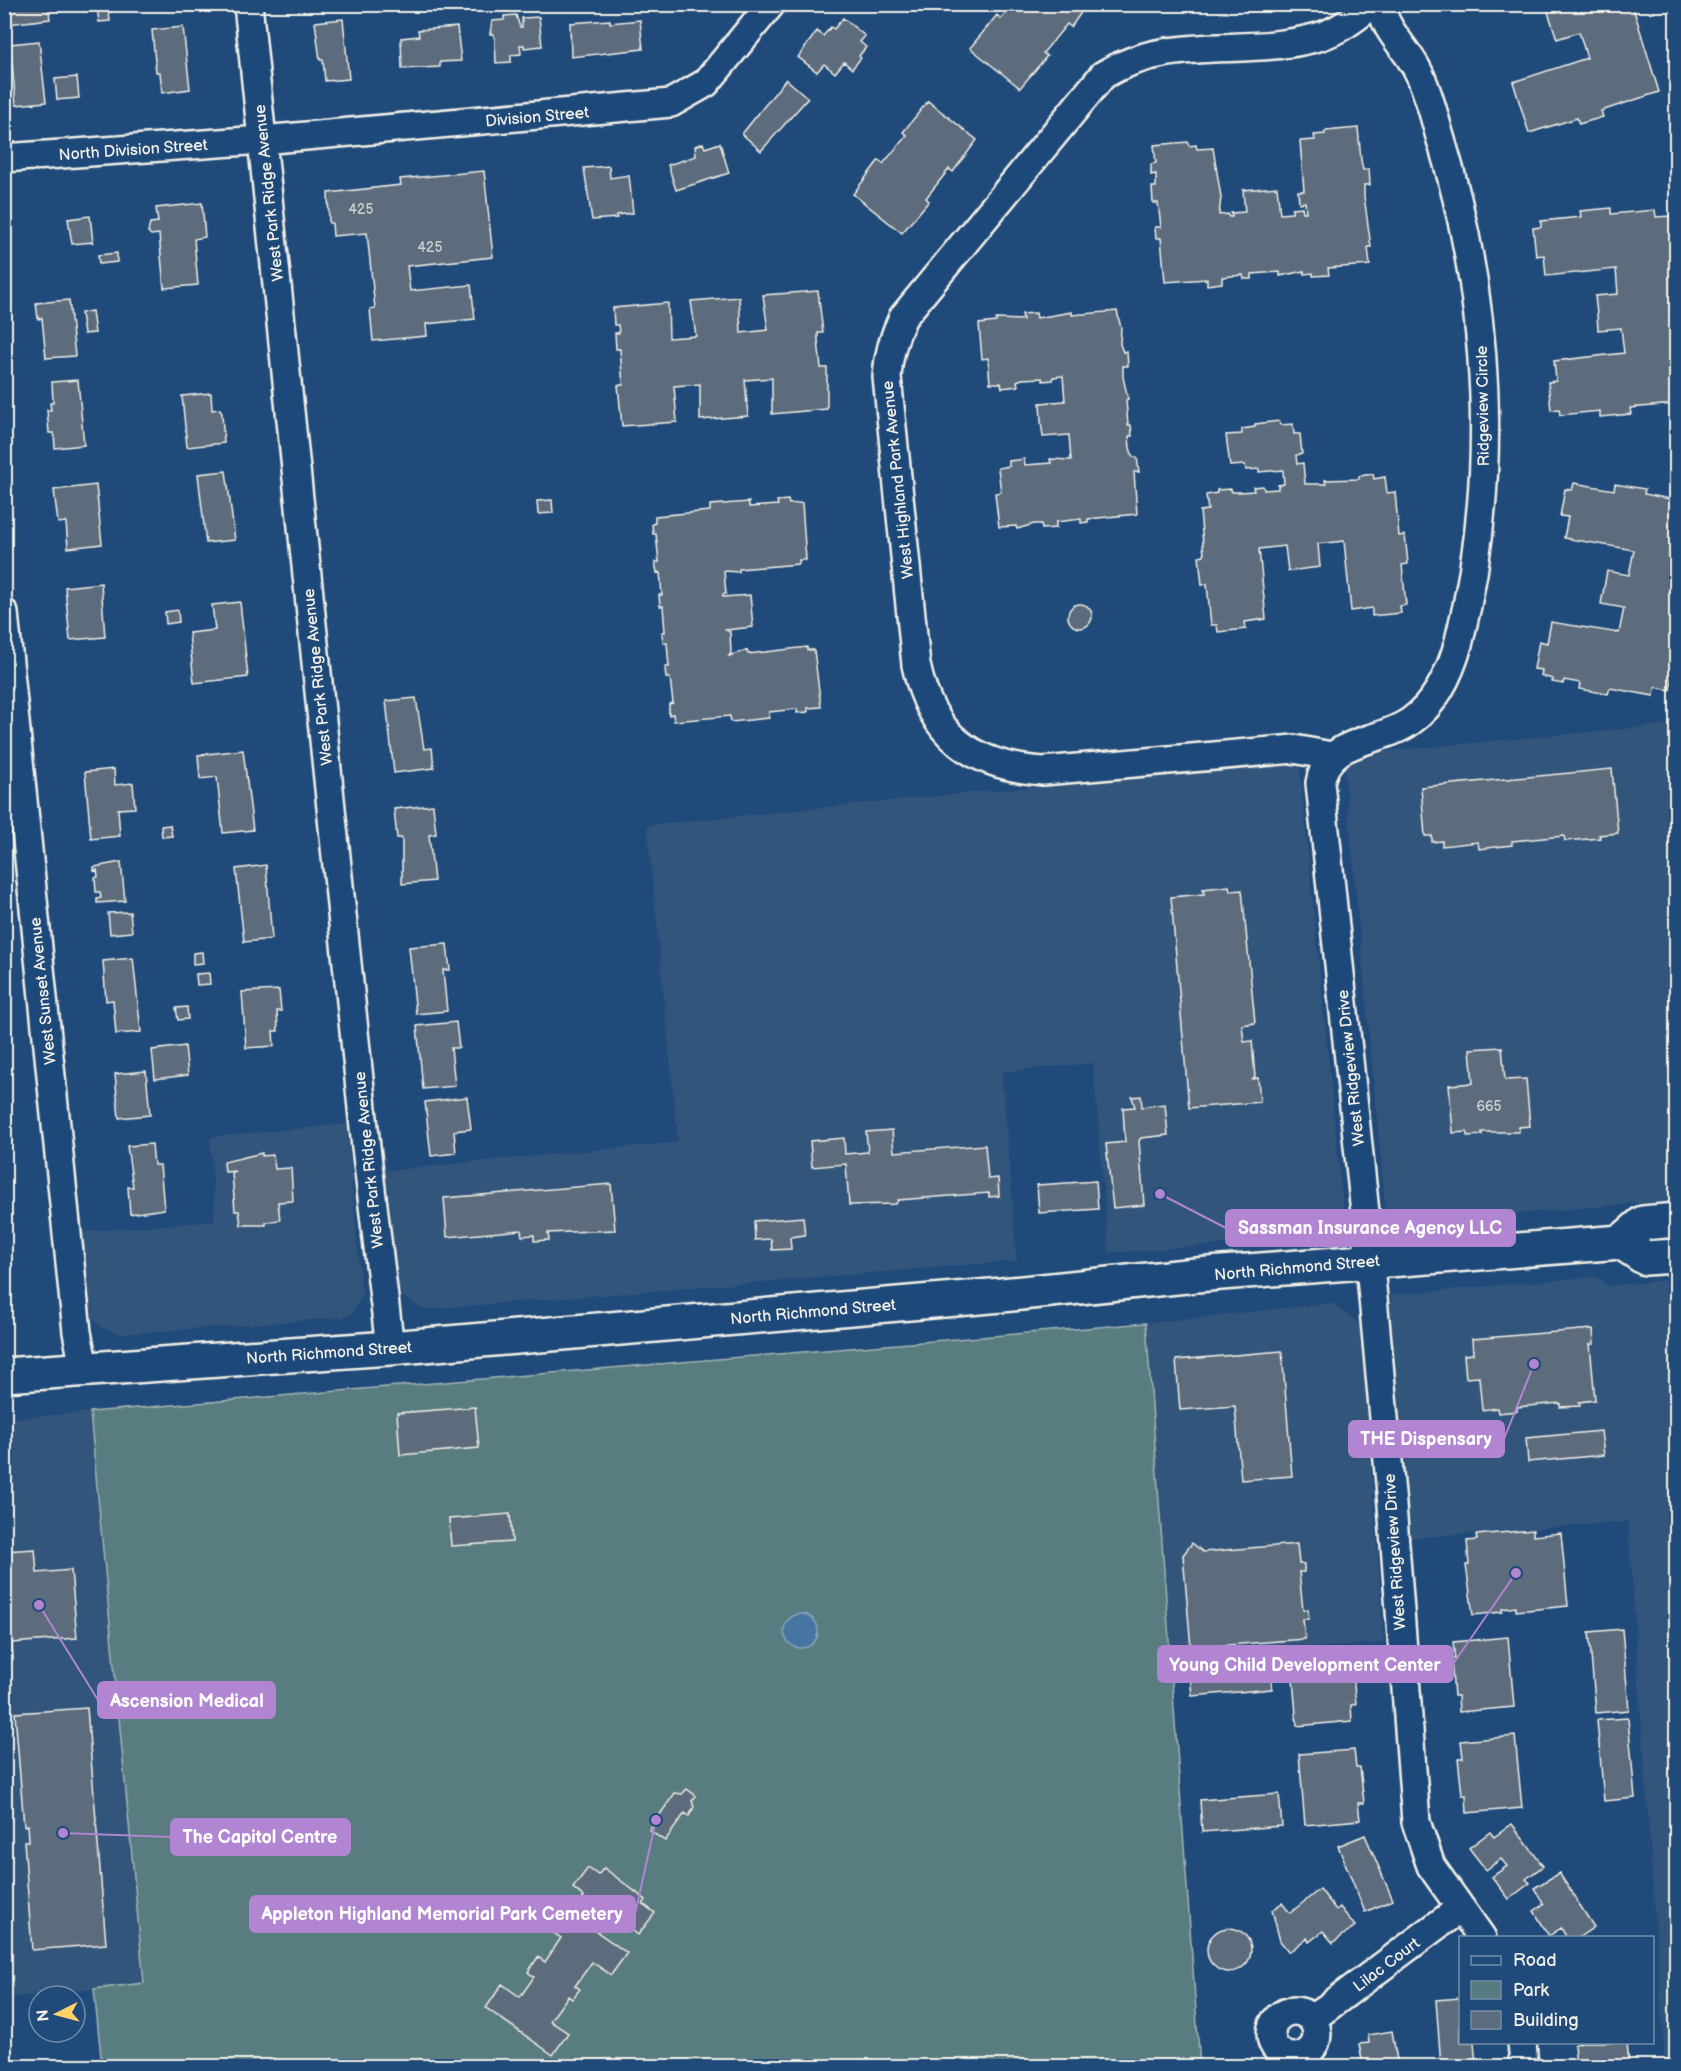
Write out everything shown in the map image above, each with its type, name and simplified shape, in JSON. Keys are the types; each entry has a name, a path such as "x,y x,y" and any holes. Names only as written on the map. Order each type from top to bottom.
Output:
{"main road":[{"path":"1677,1220 1643,1223 1621,1242 1645,1258 1677,1256"},
{"name":"North Richmond Street","path":"4,1375 390,1348 1369,1261 1621,1242"}],"street":[{"name":"West Park Ridge Avenue","path":"248,4 365,1135 390,1348"},
{"name":"Division Street","path":"262,140 650,106 671,102 706,83 771,4"},
{"name":"West Highland Park Avenue","path":"1330,756 1294,749 1043,771 1012,769 982,759 964,748 934,717 920,684 916,665 886,377 887,359 893,337 908,311 1087,90 1103,75 1132,59 1162,52 1281,43 1319,37 1345,26 1372,4"},
{"name":"Ridgeview Circle","path":"1330,756 1337,751 1383,736 1410,722 1434,697 1448,673 1458,644 1472,574 1485,452 1480,334 1475,294 1458,208 1442,142 1421,76 1388,26 1381,4"},
{"name":"North Division Street","path":"4,158 262,140"},
{"name":"West Sunset Avenue","path":"4,613 77,1332 84,1368"},
{"name":"West Ridgeview Drive","path":"1330,756 1325,764 1320,783 1369,1261 1416,1822 1431,1866 1480,1936"},
{"name":"Lilac Court","path":"1312,2019 1460,1909"},
{"path":"1522,2044 1524,2067"}],"shaded area":[{"path":"1676,724 1676,1200 1387,1225 1343,755"},
{"path":"1299,760 1344,1216 1338,1228 1332,1232 1291,1239 1109,1253 1093,1063 1002,1072 1017,1261 432,1309 423,1309 402,1296 394,1272 382,1171 678,1142 647,825"},
{"path":"347,1124 362,1296 351,1315 340,1318 122,1334 103,1328 94,1320 89,1310 77,1232 215,1221 210,1137"},
{"path":"1597,1277 1608,1286 1676,1279 1676,2066 1665,2066 1628,1522 1408,1538 1389,1315 1391,1295"},
{"path":"1331,1303 1361,1325 1384,1643 1171,1657 1146,1323"},
{"path":"90,1412 144,1984 87,1990 87,1984 27,1984 27,1996 5,1998 5,1419"},
{"path":"801,1614 813,1619 818,1631 813,1643 801,1648 789,1643 784,1631 789,1619"}],"green space":[{"path":"1146,1323 1200,2066 102,2066 94,1989 144,1983 90,1412"}],"building":[{"path":"6,4 48,4 50,19 8,24"},
{"path":"1013,4 1087,4 1071,27 1067,24 1043,53 1047,56 1020,88 970,48 997,15 1001,19"},
{"path":"1561,4 1632,4 1659,92 1601,111 1603,117 1579,124 1577,118 1529,133 1513,82 1587,58 1579,32 1557,39 1547,9"},
{"path":"108,6 110,21 99,22 97,7"},
{"path":"516,15 520,27 522,27 522,18 539,17 542,46 524,48 524,45 520,45 521,54 511,55 511,62 496,63 495,40 493,34 490,34 492,21 504,20 504,16"},
{"path":"843,18 865,36 860,42 866,47 859,56 861,58 852,69 844,62 835,73 824,64 817,72 798,57 817,31 823,36 831,27 834,29"},
{"path":"343,19 349,79 325,81 315,22"},
{"path":"610,20 610,23 640,20 643,49 571,57 570,23"},
{"path":"183,27 190,89 162,93 160,72 156,72 152,30"},
{"path":"457,27 461,61 440,62 440,67 402,69 401,38 419,36 418,30"},
{"path":"39,41 46,102 16,105 10,44"},
{"path":"77,77 79,98 57,100 55,79"},
{"path":"786,79 808,98 761,151 742,134"},
{"path":"928,101 977,140 953,172 949,169 926,198 929,201 902,233 853,194 879,160 883,164 907,135 903,132"},
{"path":"1358,128 1363,170 1369,169 1370,185 1364,185 1364,196 1371,247 1368,247 1370,265 1328,268 1329,275 1313,276 1313,273 1304,274 1304,271 1280,276 1280,272 1252,274 1252,279 1244,279 1243,275 1222,277 1222,283 1207,285 1207,279 1165,282 1161,238 1156,238 1155,227 1161,227 1158,203 1153,203 1152,187 1156,187 1156,174 1151,175 1151,164 1156,163 1154,145 1188,142 1189,146 1196,145 1197,149 1213,148 1221,197 1219,215 1228,214 1232,217 1231,213 1245,212 1243,190 1277,187 1280,214 1292,213 1292,208 1302,207 1303,212 1306,212 1305,202 1299,203 1298,191 1304,191 1300,141 1315,140 1314,135 1325,134 1325,131"},
{"path":"703,143 705,148 720,143 729,173 676,190 668,165 696,156 695,146"},
{"path":"609,166 610,178 629,175 633,213 617,215 617,218 592,220 584,168"},
{"path":"484,171 493,257 407,266 410,291 471,285 475,319 426,324 427,336 373,341 370,309 375,308 367,233 333,236 332,223 329,223 328,193 401,185 400,179"},
{"path":"202,203 205,237 194,239 198,285 164,288 159,234 151,235 148,232 150,223 158,222 156,208"},
{"path":"1611,208 1611,214 1655,210 1656,217 1671,216 1676,264 1676,396 1673,396 1674,404 1630,408 1631,414 1600,417 1600,411 1560,415 1559,409 1551,410 1548,382 1556,381 1554,361 1624,353 1621,328 1598,330 1595,296 1618,294 1616,269 1546,276 1544,255 1536,256 1533,228 1541,227 1541,221 1581,217 1580,211"},
{"path":"90,216 93,242 72,244 68,219"},
{"path":"117,253 117,262 99,264 98,255"},
{"path":"818,291 823,333 818,333 818,340 821,368 827,368 827,409 772,414 772,378 745,380 748,416 700,420 700,384 674,386 677,422 622,426 618,385 623,385 620,349 616,349 615,333 619,333 618,325 614,325 613,308 668,303 669,338 696,336 691,301 739,297 741,333 768,330 763,295"},
{"path":"69,300 75,356 46,358 42,318 38,319 36,303"},
{"path":"92,311 95,333 84,334 81,313"},
{"path":"1117,311 1121,328 1120,344 1123,352 1127,351 1128,366 1123,366 1123,377 1128,399 1126,400 1128,425 1131,425 1130,448 1133,457 1137,457 1139,472 1134,472 1137,514 1088,519 1088,522 1081,523 1081,519 1056,522 1056,528 1042,529 1041,524 1017,529 1016,526 999,527 995,493 1001,492 998,468 1009,466 1009,461 1024,459 1025,465 1051,463 1050,459 1071,460 1069,435 1043,437 1041,421 1040,403 1065,401 1063,376 1043,381 1042,378 1022,379 1017,381 1018,386 1002,388 1001,383 990,383 988,358 982,359 979,324 996,322 996,319 1023,320 1022,314 1036,313 1037,318 1072,312 1072,315"},
{"path":"78,380 84,445 55,448 54,433 49,433 47,410 51,410 50,403 53,403 52,382"},
{"path":"211,393 212,410 220,409 222,414 224,443 187,447 182,396"},
{"path":"1279,421 1280,425 1293,424 1294,434 1300,434 1302,454 1296,455 1297,464 1303,463 1305,484 1326,484 1325,480 1359,479 1359,476 1373,474 1374,479 1385,477 1387,493 1395,492 1399,536 1405,535 1408,564 1402,565 1406,605 1400,606 1401,613 1372,616 1372,608 1351,611 1344,541 1318,544 1320,567 1288,571 1285,546 1259,549 1266,619 1245,622 1246,629 1218,632 1217,625 1211,625 1207,584 1202,585 1199,556 1204,555 1200,511 1208,510 1206,495 1217,493 1217,490 1254,491 1253,487 1263,486 1264,490 1278,489 1278,485 1284,484 1283,470 1259,472 1259,469 1246,470 1245,465 1230,466 1226,435 1242,434 1242,429 1255,427 1255,424"},
{"path":"226,471 235,540 206,543 198,474"},
{"path":"1574,483 1614,490 1615,484 1645,489 1644,494 1676,500 1676,654 1670,690 1655,687 1654,696 1610,688 1608,694 1579,689 1580,683 1564,680 1563,684 1552,682 1553,679 1541,676 1542,670 1534,669 1539,641 1547,643 1551,622 1619,633 1624,608 1601,604 1607,571 1629,575 1634,550 1564,538 1568,517 1560,516 1565,489 1572,490"},
{"path":"96,485 102,544 68,548 66,522 58,523 54,490"},
{"path":"552,500 553,513 538,514 537,501"},
{"path":"788,500 789,504 802,503 806,560 799,560 799,564 739,569 739,572 724,571 726,594 723,594 723,597 750,595 753,627 726,630 730,632 731,653 729,656 747,650 748,654 807,647 807,650 814,650 821,707 808,708 808,712 797,713 797,709 769,712 769,718 731,722 730,716 674,721 673,714 669,715 669,704 673,703 670,678 666,678 665,667 669,667 667,643 663,643 662,632 665,632 663,606 660,606 659,595 662,595 660,572 657,573 655,562 659,562 656,534 653,534 652,524 655,523 655,516 710,511 710,505 749,502 749,507 778,505 777,501"},
{"path":"101,583 105,637 70,640 65,587"},
{"path":"240,602 248,677 194,683 189,633 215,630 212,605"},
{"path":"1080,604 1089,607 1092,616 1089,625 1080,628 1071,625 1068,616 1071,607"},
{"path":"178,610 179,622 166,624 165,612"},
{"path":"416,698 424,749 432,748 434,768 394,773 386,701"},
{"path":"243,750 253,830 223,833 217,777 200,779 198,755"},
{"path":"114,769 115,785 133,783 135,808 118,809 120,836 91,839 85,772"},
{"path":"1612,769 1618,833 1599,835 1600,838 1565,841 1564,836 1512,841 1512,845 1479,849 1478,842 1442,846 1442,841 1432,842 1432,836 1425,836 1421,787"},
{"path":"433,805 436,834 429,835 434,881 402,884 402,838 397,838 394,809"},
{"path":"170,825 172,836 162,837 161,826"},
{"path":"121,862 125,901 97,903 97,899 101,898 100,892 96,892 95,878 98,877 94,867"},
{"path":"266,865 272,939 244,942 236,869"},
{"path":"1229,886 1230,891 1242,890 1255,1023 1242,1025 1244,1042 1252,1041 1255,1077 1253,1079 1258,1078 1260,1102 1189,1108 1171,897 1204,894 1203,889"},
{"path":"130,912 132,932 110,934 108,913"},
{"path":"447,944 450,970 443,970 447,1011 416,1014 409,947"},
{"path":"202,952 203,963 193,964 193,953"},
{"path":"133,958 141,1032 116,1034 113,1000 106,1001 103,961"},
{"path":"209,973 210,984 197,985 196,974"},
{"path":"279,990 281,1011 277,1011 278,1031 273,1031 274,1046 246,1048 242,992"},
{"path":"187,1007 188,1019 178,1020 176,1008"},
{"path":"456,1022 459,1048 451,1048 455,1086 423,1089 417,1026"},
{"path":"185,1046 188,1075 155,1079 152,1050"},
{"path":"1502,1047 1505,1080 1526,1079 1530,1126 1519,1127 1519,1132 1482,1132 1482,1135 1467,1136 1467,1132 1453,1133 1449,1085 1473,1083 1470,1049"},
{"path":"146,1071 150,1115 119,1118 115,1074"},
{"path":"1141,1096 1142,1107 1165,1104 1168,1135 1141,1138 1139,1141 1144,1205 1113,1208 1106,1144 1125,1142 1123,1108 1135,1107 1132,1097"},
{"path":"467,1097 471,1129 454,1131 456,1153 431,1156 425,1102"},
{"path":"892,1130 894,1152 985,1145 988,1179 998,1178 999,1196 989,1197 989,1193 898,1200 896,1204 849,1205 846,1164 812,1167 810,1141 844,1138 845,1154 868,1152 866,1132"},
{"path":"152,1144 154,1165 160,1165 164,1209 130,1214 128,1187 133,1187 127,1146"},
{"path":"262,1153 262,1156 273,1155 275,1169 291,1168 293,1201 278,1202 280,1220 266,1222 266,1225 241,1225 239,1211 235,1211 232,1173 236,1171 225,1172 224,1162"},
{"path":"1096,1181 1098,1209 1039,1213 1037,1185"},
{"path":"611,1184 615,1230 548,1233 549,1240 534,1241 534,1235 522,1236 521,1230 447,1237 444,1198"},
{"path":"803,1217 805,1235 790,1237 791,1249 772,1250 771,1239 755,1240 754,1221"},
{"path":"1593,1329 1594,1344 1590,1344 1595,1400 1579,1402 1580,1406 1560,1407 1560,1403 1517,1407 1517,1411 1498,1413 1497,1408 1482,1410 1479,1377 1466,1378 1464,1355 1473,1354 1472,1339"},
{"path":"1282,1351 1292,1476 1241,1480 1235,1406 1180,1410 1176,1360"},
{"path":"475,1407 479,1448 400,1455 397,1413"},
{"path":"1601,1431 1604,1455 1528,1462 1526,1438"},
{"path":"510,1514 512,1542 451,1546 449,1519"},
{"path":"1533,1530 1533,1536 1561,1533 1568,1606 1516,1611 1516,1607 1502,1609 1502,1612 1473,1615 1466,1565 1469,1565 1467,1541 1477,1540 1476,1535"},
{"path":"1192,1543 1203,1552 1297,1544 1299,1564 1304,1564 1304,1572 1299,1572 1303,1610 1308,1610 1309,1619 1303,1619 1305,1639 1191,1648 1183,1555"},
{"path":"35,1549 37,1573 71,1570 77,1638 12,1643 13,1659 4,1660 4,1551"},
{"path":"1622,1629 1629,1710 1596,1713 1589,1632"},
{"path":"1508,1637 1514,1707 1459,1712 1458,1696 1454,1696 1451,1659 1455,1659 1453,1642"},
{"path":"1346,1651 1348,1668 1352,1668 1356,1704 1351,1705 1352,1721 1297,1726 1291,1656"},
{"path":"1269,1656 1272,1689 1192,1696 1189,1663"},
{"path":"87,1708 106,1944 32,1950 24,1841 29,1841 28,1825 24,1826 15,1713"},
{"path":"1628,1718 1635,1798 1604,1801 1597,1720"},
{"path":"1515,1736 1522,1808 1467,1813 1466,1795 1462,1795 1458,1758 1463,1758 1461,1741"},
{"path":"1354,1750 1356,1767 1360,1767 1364,1803 1358,1803 1360,1820 1305,1825 1299,1754"},
{"path":"687,1789 696,1796 692,1801 694,1807 689,1816 685,1813 665,1841 649,1830 675,1793 682,1794"},
{"path":"1279,1794 1282,1826 1202,1832 1200,1800"},
{"path":"1512,1824 1543,1866 1526,1879 1530,1883 1509,1899 1492,1877 1507,1866 1501,1859 1486,1870 1469,1848 1490,1832 1494,1837"},
{"path":"1365,1835 1393,1900 1365,1912 1338,1846"},
{"path":"588,1868 598,1875 604,1868 646,1900 643,1904 655,1913 638,1935 626,1925 621,1932 581,1901 584,1897 573,1888"},
{"path":"1559,1873 1594,1927 1581,1936 1566,1936 1561,1928 1549,1936 1534,1911 1544,1904 1534,1888"},
{"path":"1320,1889 1336,1910 1340,1907 1355,1926 1333,1943 1323,1931 1309,1942 1307,1938 1289,1952 1280,1941 1272,1910 1282,1903 1290,1913"},
{"path":"560,1906 627,1953 611,1975 592,1962 575,1986 580,1989 572,1999 568,1996 550,2021 568,2033 553,2055 486,2008 502,1984 520,1997 534,1977 528,1972 538,1957 545,1962 561,1938 545,1927"},
{"path":"1229,1928 1238,1929 1245,1934 1250,1941 1250,1959 1245,1966 1238,1971 1229,1972 1220,1971 1213,1966 1208,1959 1207,1950 1208,1941 1213,1934 1220,1929"},
{"path":"1459,1998 1459,2044 1474,2044 1476,2066 1441,2066 1436,2000"},
{"path":"1392,2031 1398,2066 1363,2066 1359,2044 1369,2043 1368,2035"},
{"path":"1627,2044 1629,2066 1576,2066 1574,2045"},
{"path":"4,2046 12,2046 13,2060 5,2060 6,2066 4,2066"}],"place":[{"name":"Sassman Insurance Agency LLC","path":"1160,1194"},
{"name":"THE Dispensary","path":"1534,1364"},
{"name":"Young Child Development Center","path":"1516,1573"},
{"name":"Ascension Medical","path":"39,1605"},
{"name":"Appleton Highland Memorial Park Cemetery","path":"656,1820"},
{"name":"The Capitol Centre","path":"63,1833"}]}
